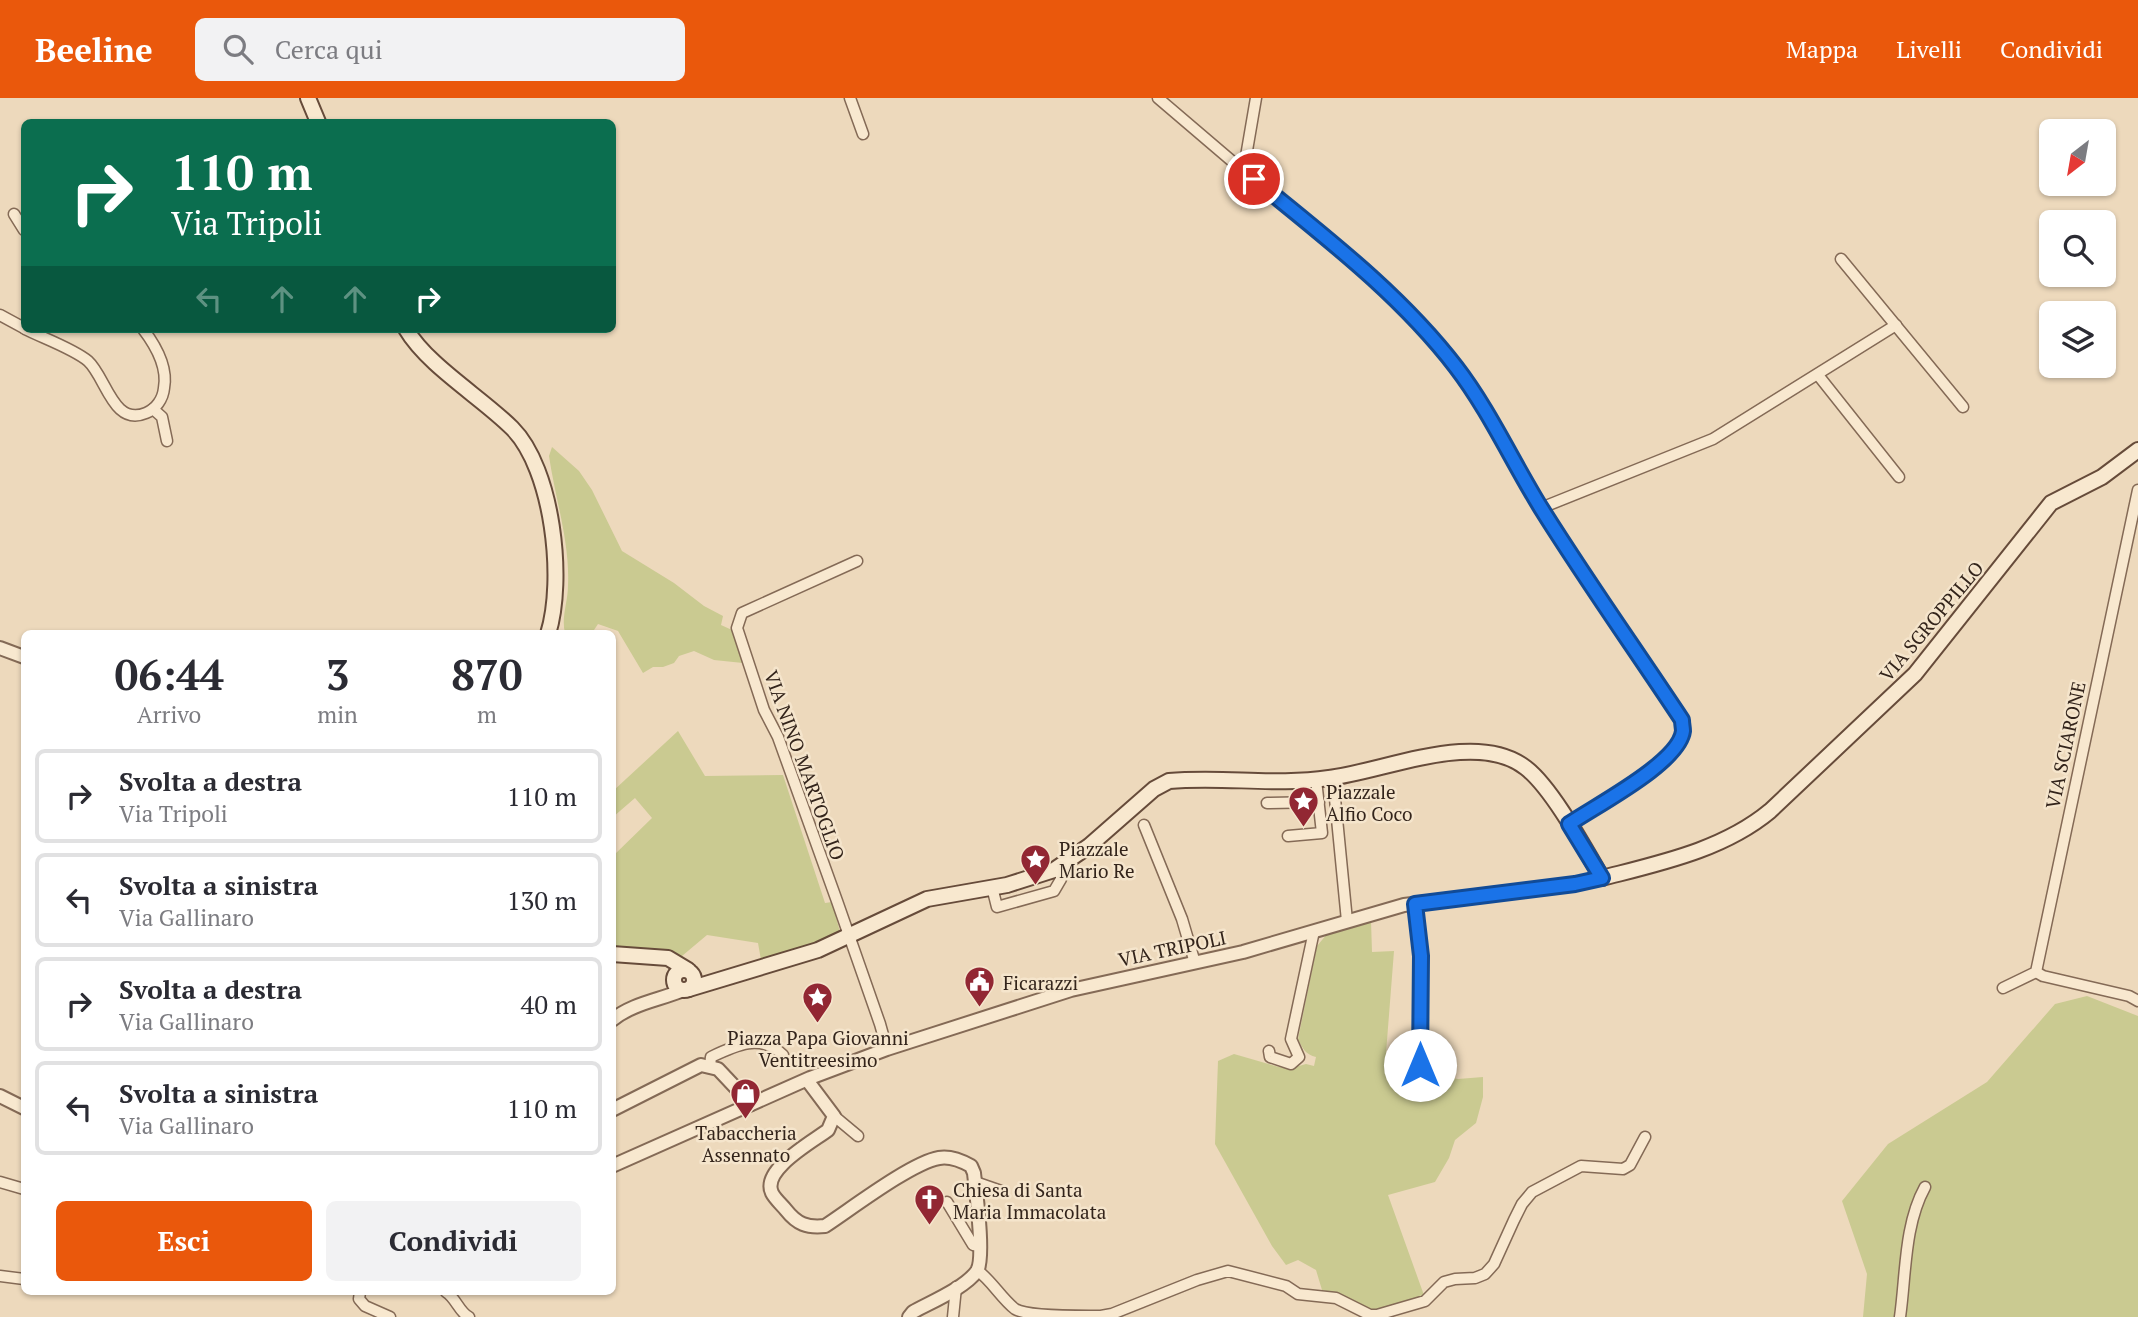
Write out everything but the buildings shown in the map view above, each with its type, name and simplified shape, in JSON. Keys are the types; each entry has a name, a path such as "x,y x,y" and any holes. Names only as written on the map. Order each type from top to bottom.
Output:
{"main road":[{"path":"308,98 317,119"},
{"path":"409,333 431,358 518,434 539,470 549,510 554,558 553,610 549,630"},
{"name":"VIA SGROPPILLO","path":"1755,824 1916,674 2051,503 2102,477 2138,450"},
{"path":"616,954 674,960 686,980 730,976 818,950 927,899 1030,878 1061,866 1089,846 1153,789 1169,781 1316,780 1450,753 1490,752 1506,756 1526,768 1549,795 1602,878"},
{"name":"VIA TRIPOLI","path":"1602,878 1668,861 1712,845 1755,824"}],"street":[{"path":"850,98 863,134"},
{"path":"1157,98 1233,162 1244,168 1388,293 1432,338 1472,389 1541,508 1682,720 1683,733 1676,746 1658,766 1569,824"},
{"path":"1244,168 1256,98"},
{"path":"14,214 21,225"},
{"path":"1841,259 1963,407"},
{"path":"0,315 21,327"},
{"path":"1541,508 1713,439 1896,325"},
{"path":"33,333 88,361 123,413 131,416 144,414 161,400 165,377 160,358 145,333"},
{"path":"1818,375 1899,477"},
{"path":"153,409 162,417 167,441"},
{"name":"VIA SCIARONE","path":"2036,972 2138,490"},
{"name":"VIA NINO MARTOGLIO","path":"857,561 742,613 737,628 887,1049"},
{"path":"0,648 21,656"},
{"path":"1333,778 1347,922"},
{"path":"1287,836 1322,833 1316,780"},
{"path":"1267,803 1319,802"},
{"path":"1144,825 1182,919 1195,963"},
{"path":"992,887 997,907 1054,891 1061,879 1061,866"},
{"name":"VIA TRIPOLI","path":"616,1164 807,1080 887,1049 1071,990 1243,952 1415,904 1575,884 1602,878"},
{"path":"1415,904 1421,956 1420,1065"},
{"path":"1269,1051 1270,1057 1276,1061 1291,1064 1298,1057 1291,1039 1314,932"},
{"path":"2003,988 2036,972 2043,976 2129,996 2138,1001"},
{"path":"616,1017 686,980"},
{"path":"710,1066 711,1057 745,1042 763,1042 774,1046 783,1055"},
{"path":"616,1108 696,1066 710,1066 727,1076 751,1104"},
{"path":"807,1080 834,1116 858,1136"},
{"path":"0,1096 21,1106"},
{"path":"834,1116 828,1130 777,1168 772,1176 772,1192 801,1225 813,1228 825,1226 905,1174 939,1158 948,1157 971,1166 975,1182 981,1261 977,1270 956,1287 909,1317"},
{"path":"977,1270 1013,1308 1028,1315 1101,1316 1228,1271 1286,1286 1298,1294 1336,1298 1360,1311 1377,1315 1425,1301 1444,1282 1485,1274 1494,1264 1518,1212 1532,1192 1581,1166 1623,1169 1630,1165 1645,1137"},
{"path":"0,1182 21,1188"},
{"path":"975,1182 1001,1191"},
{"path":"1900,1317 1913,1220 1919,1198 1925,1188"},
{"path":"947,1202 973,1245 980,1246"},
{"path":"0,1276 21,1279"},
{"path":"953,1317 956,1287"},
{"path":"360,1295 359,1299 365,1306 390,1317"},
{"path":"450,1295 464,1315 470,1317"}],"green space":[{"path":"552,447 579,471 592,490 622,551 723,616 721,625 732,630 743,663 714,660 694,651 679,656 674,663 653,667 643,673 618,631 598,624 594,630 565,630 568,569 549,456"},
{"path":"678,731 705,776 783,775 825,903 832,902 840,932 814,944 761,960 758,943 707,935 682,956 616,948 616,853 652,818 635,798 616,814 616,788"},
{"path":"1371,921 1372,952 1394,951 1385,1066 1458,1079 1483,1077 1483,1097 1476,1123 1455,1140 1449,1158 1435,1182 1388,1195 1425,1298 1372,1312 1340,1295 1322,1290 1316,1270 1298,1260 1286,1265 1272,1246 1215,1144 1218,1061 1234,1054 1279,1067 1292,1068 1306,1064 1314,1066 1316,1057 1305,1051 1298,1039 1317,946 1327,934"},
{"path":"2087,996 2138,1016 2138,1317 1863,1317 1867,1274 1842,1201 1888,1144 1987,1082 2055,1004"}],"place":[{"name":"Piazzale Alfio Coco","path":"1303,829"},
{"name":"Piazzale Mario Re","path":"1036,886"},
{"name":"Ficarazzi","path":"980,1009"},
{"name":"Piazza Papa Giovanni Ventitreesimo","path":"818,1025"},
{"name":"Tabaccheria Assennato","path":"746,1120"},
{"name":"Chiesa di Santa Maria Immacolata","path":"930,1227"}],"route":[{"path":"1254,179 1388,293 1455,366 1472,389 1541,508 1682,720 1683,733 1676,746 1658,766 1569,824 1602,878 1575,884 1415,904 1421,956 1420,1065"}]}
